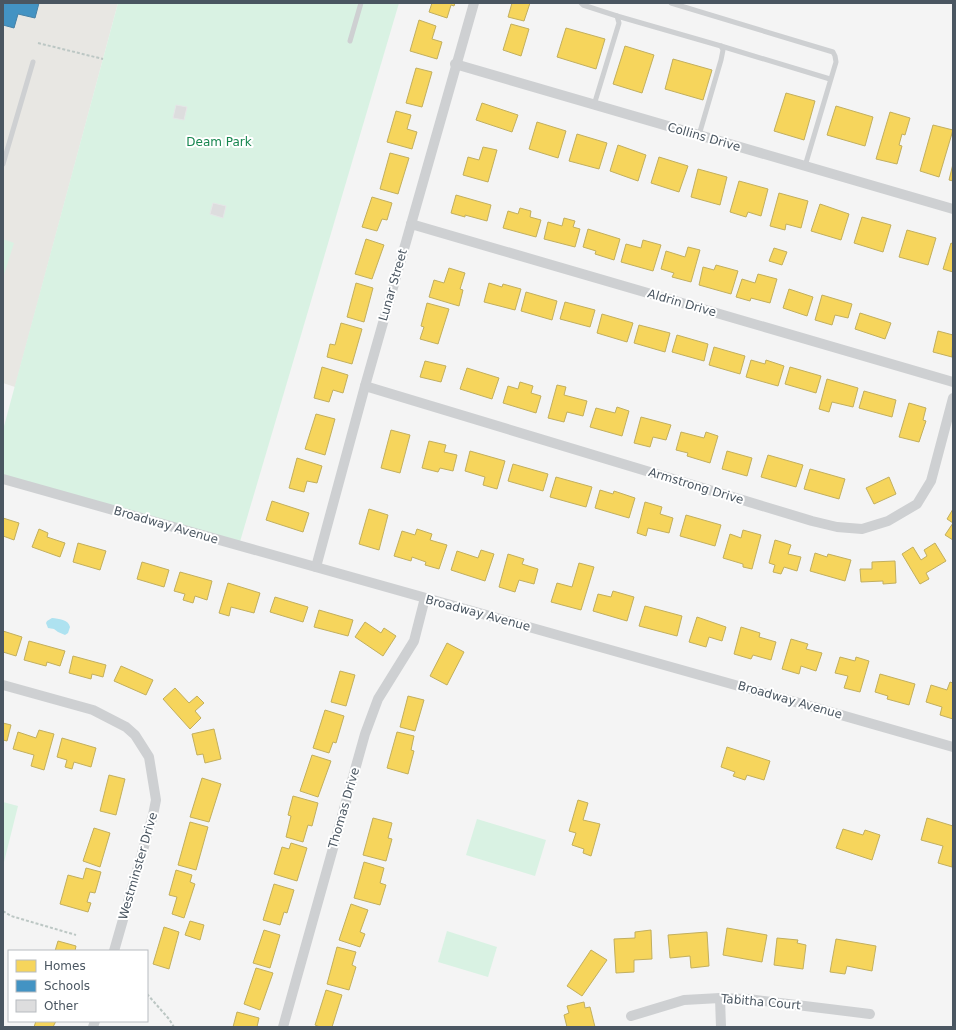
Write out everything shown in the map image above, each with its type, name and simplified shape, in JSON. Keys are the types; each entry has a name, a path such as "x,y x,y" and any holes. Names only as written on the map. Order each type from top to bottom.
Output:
{"street":[{"name":"Lunar Street","path":"316,567 365,386 474,3"},
{"name":"Collins Drive","path":"456,64 953,209"},
{"name":"Aldrin Drive","path":"411,224 953,382"},
{"name":"Armstrong Drive","path":"365,386 812,521 837,527 862,529 888,521 917,504 931,481 953,398"},
{"name":"Broadway Avenue","path":"3,478 953,747"},
{"name":"Thomas Drive","path":"283,1027 365,734 378,699 414,641 425,598"},
{"name":"Westminster Drive","path":"3,685 94,710 126,727 134,735 149,758 156,800 114,950"},
{"name":"Tabitha Court","path":"631,1016 684,1000 720,998 748,999 870,1014"},
{"path":"720,998 721,1027"}],"lane":[{"path":"350,41 361,3"},
{"path":"581,3 583,5 617,16 830,79"},
{"path":"671,3 833,52 836,62 805,166"},
{"path":"594,104 619,23 617,16"},
{"path":"700,135 722,60 723,50 721,46"},
{"path":"3,164 33,62"}],"path":[{"path":"38,43 103,59"},
{"path":"3,911 11,916 76,935"},
{"path":"148,995 174,1027"}],"shaded area":[{"path":"3,3 118,3 15,387 3,383"}],"green space":[{"name":"Deam Park","path":"118,3 399,3 239,545 3,479 3,430"},
{"path":"3,239 14,243 3,278"},
{"path":"3,802 18,806 3,866"},
{"path":"477,819 546,840 535,876 466,855"},
{"path":"447,931 497,947 488,977 438,962"}],"water":[{"path":"52,618 67,622 70,627 68,633 65,635 54,629 48,628 46,623"}],"building: Homes":[{"path":"432,3 455,3 454,6 451,5 447,18 429,12"},
{"path":"512,3 530,3 524,21 508,17"},
{"path":"419,20 436,26 432,39 442,42 437,59 410,51"},
{"path":"511,24 529,29 521,56 503,50"},
{"path":"566,28 605,39 596,69 557,57"},
{"path":"625,46 654,55 642,93 613,84"},
{"path":"673,59 712,70 703,100 665,89"},
{"path":"416,68 432,72 422,107 406,103"},
{"path":"786,93 815,101 804,140 774,131"},
{"path":"482,103 518,115 512,132 476,120"},
{"path":"836,106 873,117 865,146 827,135"},
{"path":"396,111 411,115 407,129 417,132 412,149 387,142"},
{"path":"890,112 910,118 905,135 902,134 899,145 902,146 897,164 876,159"},
{"path":"537,122 566,131 558,158 529,149"},
{"path":"933,125 953,130 939,177 920,171"},
{"path":"577,134 607,143 599,169 569,161"},
{"path":"618,145 646,155 638,181 610,171"},
{"path":"483,147 497,150 488,182 463,175 468,157 479,160"},
{"path":"390,153 409,158 398,194 380,189"},
{"path":"659,157 688,166 679,192 651,183"},
{"path":"953,164 953,181 949,180"},
{"path":"698,169 727,177 720,205 691,197"},
{"path":"739,181 768,189 761,216 748,212 746,217 730,212"},
{"path":"779,193 808,201 801,228 786,224 785,230 770,226"},
{"path":"456,195 491,205 487,221 451,213"},
{"path":"372,197 392,203 387,220 382,219 377,231 362,227"},
{"path":"820,204 849,214 841,240 811,231"},
{"path":"520,208 531,211 530,217 541,220 536,237 503,228 508,211 518,214"},
{"path":"862,217 891,225 883,252 854,243"},
{"path":"564,218 575,221 573,227 580,229 575,247 544,239 548,222 562,226"},
{"path":"588,229 620,239 614,260 595,254 596,251 583,247"},
{"path":"907,230 936,238 928,265 899,257"},
{"path":"366,239 384,245 372,279 355,274"},
{"path":"643,240 661,245 653,271 621,262 626,244 641,248"},
{"path":"951,243 953,244 953,272 943,269"},
{"path":"688,247 700,250 691,282 672,277 674,273 661,269 666,251 685,257"},
{"path":"774,248 787,252 782,265 769,261"},
{"path":"716,265 738,271 731,294 699,285 703,267 714,270"},
{"path":"449,268 465,273 460,289 463,290 459,306 429,297 434,280 444,283"},
{"path":"758,274 777,279 770,303 751,298 750,301 736,297 742,279 755,283"},
{"path":"356,283 373,288 364,322 347,317"},
{"path":"489,283 502,287 503,284 521,289 515,310 484,302"},
{"path":"789,289 813,297 807,316 783,308"},
{"path":"526,292 557,301 552,320 521,311"},
{"path":"822,295 852,304 848,318 835,315 832,325 815,320"},
{"path":"565,302 595,310 590,327 560,319"},
{"path":"427,303 449,309 438,344 420,339 424,327 421,326"},
{"path":"860,313 891,323 885,339 855,329"},
{"path":"602,314 633,323 627,342 597,333"},
{"path":"341,323 362,329 352,364 327,357 330,344 335,345"},
{"path":"639,325 670,333 665,352 634,343"},
{"path":"938,331 953,335 952,357 933,352"},
{"path":"677,335 708,344 704,361 672,352"},
{"path":"714,347 745,356 740,374 709,365"},
{"path":"751,360 765,364 766,360 784,366 778,386 746,377"},
{"path":"425,361 446,366 441,382 420,377"},
{"path":"322,367 348,375 343,393 333,390 329,402 314,398"},
{"path":"790,367 821,376 816,393 785,384"},
{"path":"467,368 499,378 492,399 460,389"},
{"path":"827,379 858,388 853,407 832,402 829,412 819,409"},
{"path":"520,382 533,386 531,393 541,396 536,413 503,403 508,386 518,389"},
{"path":"557,385 566,387 564,395 587,401 583,416 567,412 564,422 548,418"},
{"path":"864,391 896,400 892,417 859,408"},
{"path":"909,403 926,408 923,420 926,421 919,442 899,437"},
{"path":"617,407 629,411 622,436 590,427 596,408 615,413"},
{"path":"316,414 335,419 325,455 305,449"},
{"path":"641,417 671,425 666,440 653,437 650,447 634,443"},
{"path":"391,430 410,435 400,473 381,468"},
{"path":"681,432 704,438 706,432 718,436 710,463 687,456 688,453 676,450"},
{"path":"429,441 446,445 444,452 457,455 453,471 440,468 438,472 422,468"},
{"path":"470,451 505,461 497,489 483,485 485,477 465,471"},
{"path":"727,451 752,458 747,476 722,469"},
{"path":"768,455 803,465 796,487 761,477"},
{"path":"297,458 322,466 317,483 307,481 304,492 289,488"},
{"path":"513,464 548,474 543,491 508,481"},
{"path":"810,469 845,479 839,499 804,489"},
{"path":"556,477 592,487 586,507 550,497"},
{"path":"889,477 896,494 874,504 866,488"},
{"path":"600,490 613,494 614,491 635,498 629,518 595,508"},
{"path":"272,501 309,513 303,532 266,520"},
{"path":"645,502 662,507 660,514 673,518 669,533 648,528 646,536 637,533"},
{"path":"369,509 388,515 379,550 359,544"},
{"path":"953,509 953,523 947,519"},
{"path":"686,515 721,525 715,546 680,536"},
{"path":"3,518 19,523 14,540 3,536"},
{"path":"953,523 953,540 945,535"},
{"path":"39,529 48,533 47,537 65,543 60,557 32,547"},
{"path":"417,529 432,534 430,540 447,545 439,569 425,565 426,562 412,557 411,561 394,556 402,531 415,535"},
{"path":"743,530 761,535 752,569 743,567 743,564 723,558 730,534 741,538"},
{"path":"775,540 791,545 788,554 801,557 797,571 784,567 781,574 773,572 775,565 769,563"},
{"path":"78,543 106,551 100,570 73,562"},
{"path":"935,543 946,561 926,573 929,579 920,584 902,554 913,547 921,560 927,556 924,550"},
{"path":"481,550 494,554 485,581 451,570 457,551 478,558"},
{"path":"815,553 827,557 828,554 851,560 845,581 810,571"},
{"path":"508,554 524,559 522,564 538,569 534,584 519,580 515,592 499,587"},
{"path":"895,561 896,583 883,584 883,581 861,582 860,569 872,569 872,562"},
{"path":"142,562 169,570 164,587 137,579"},
{"path":"579,563 594,567 581,610 551,602 557,583 572,587"},
{"path":"180,572 212,581 207,600 195,596 193,603 183,600 185,594 174,591"},
{"path":"228,583 260,593 254,613 231,607 229,616 219,613"},
{"path":"613,591 634,597 627,621 593,611 598,594 611,597"},
{"path":"275,597 308,607 303,622 270,612"},
{"path":"645,606 682,616 677,636 639,626"},
{"path":"319,610 353,620 348,636 314,627"},
{"path":"697,617 726,627 722,641 709,637 706,647 689,642"},
{"path":"365,622 381,633 384,628 396,636 383,656 355,637"},
{"path":"741,627 760,633 759,637 776,642 771,660 753,655 751,659 734,654"},
{"path":"3,631 22,637 16,656 3,652"},
{"path":"791,639 808,644 806,649 822,653 816,671 801,666 799,674 782,669"},
{"path":"29,641 65,651 60,666 47,662 46,666 24,660"},
{"path":"447,643 464,652 447,685 430,676"},
{"path":"73,656 106,665 103,677 92,674 91,679 69,673"},
{"path":"840,657 855,661 856,657 869,661 860,692 844,688 848,676 835,673"},
{"path":"121,666 153,680 146,695 114,681"},
{"path":"340,671 355,675 346,706 331,702"},
{"path":"880,674 915,684 909,705 887,699 888,696 875,692"},
{"path":"950,682 953,683 953,719 940,715 942,707 926,702 931,685 947,690"},
{"path":"175,688 189,703 197,696 204,703 195,711 201,718 190,729 163,699"},
{"path":"408,696 424,700 415,731 400,727"},
{"path":"325,710 344,716 336,743 333,742 329,753 313,748"},
{"path":"3,723 11,725 7,741 3,740"},
{"path":"214,729 221,759 205,763 203,754 197,755 192,734"},
{"path":"39,730 54,734 44,770 31,766 34,755 13,749 18,732 36,738"},
{"path":"397,732 414,736 411,750 414,751 408,774 387,768"},
{"path":"62,738 96,748 91,767 74,762 72,769 65,767 67,760 57,757"},
{"path":"727,747 770,761 764,780 747,775 745,780 733,776 735,772 721,767"},
{"path":"312,755 331,761 318,797 300,791"},
{"path":"109,775 125,779 116,815 100,811"},
{"path":"202,778 221,784 209,822 190,817"},
{"path":"293,796 318,803 312,826 308,825 303,842 286,837 291,816 288,815"},
{"path":"578,800 588,803 583,820 600,824 591,856 583,853 584,849 572,845 576,833 569,831"},
{"path":"373,818 392,823 388,838 392,839 386,861 363,855"},
{"path":"927,818 953,826 952,867 938,863 943,846 921,840"},
{"path":"190,822 208,827 196,870 178,865"},
{"path":"94,828 110,833 100,867 83,861"},
{"path":"843,829 863,835 865,830 880,835 872,860 836,848"},
{"path":"291,843 307,848 297,881 274,874 282,847 289,849"},
{"path":"364,862 384,868 380,883 386,885 380,905 354,898"},
{"path":"86,868 101,872 95,893 90,892 87,902 91,903 88,912 60,904 68,875 83,879"},
{"path":"176,870 192,875 190,882 195,884 184,918 172,914 177,897 169,895"},
{"path":"274,884 294,890 287,913 284,912 280,925 263,920"},
{"path":"351,904 368,910 360,932 365,934 360,947 339,940"},
{"path":"190,921 204,925 200,940 185,935"},
{"path":"164,927 179,932 169,969 153,964"},
{"path":"727,928 767,935 762,962 723,955"},
{"path":"264,930 280,935 270,968 253,963"},
{"path":"651,930 652,959 634,960 634,972 616,973 614,939 635,938 635,932"},
{"path":"707,932 709,966 691,968 690,956 670,958 668,935"},
{"path":"777,938 798,940 797,943 806,945 803,969 774,965"},
{"path":"836,939 876,946 872,971 847,966 845,974 830,972"},
{"path":"58,941 76,946 75,950 55,950"},
{"path":"337,947 356,952 352,965 356,967 349,990 327,984"},
{"path":"591,950 607,960 582,996 567,986"},
{"path":"256,968 273,973 260,1010 244,1004"},
{"path":"326,990 342,995 332,1027 320,1027 315,1025"},
{"path":"584,1002 585,1008 590,1007 595,1027 567,1027 564,1015 569,1013 567,1006"},
{"path":"237,1012 259,1018 257,1027 233,1027"},
{"path":"36,1022 56,1022 53,1027 34,1027"}],"building: Schools":[{"path":"3,3 39,3 35,18 18,14 14,28 3,25"}],"building: Other":[{"path":"176,105 187,107 184,120 173,118"},
{"path":"213,203 226,206 223,218 210,214"}]}
